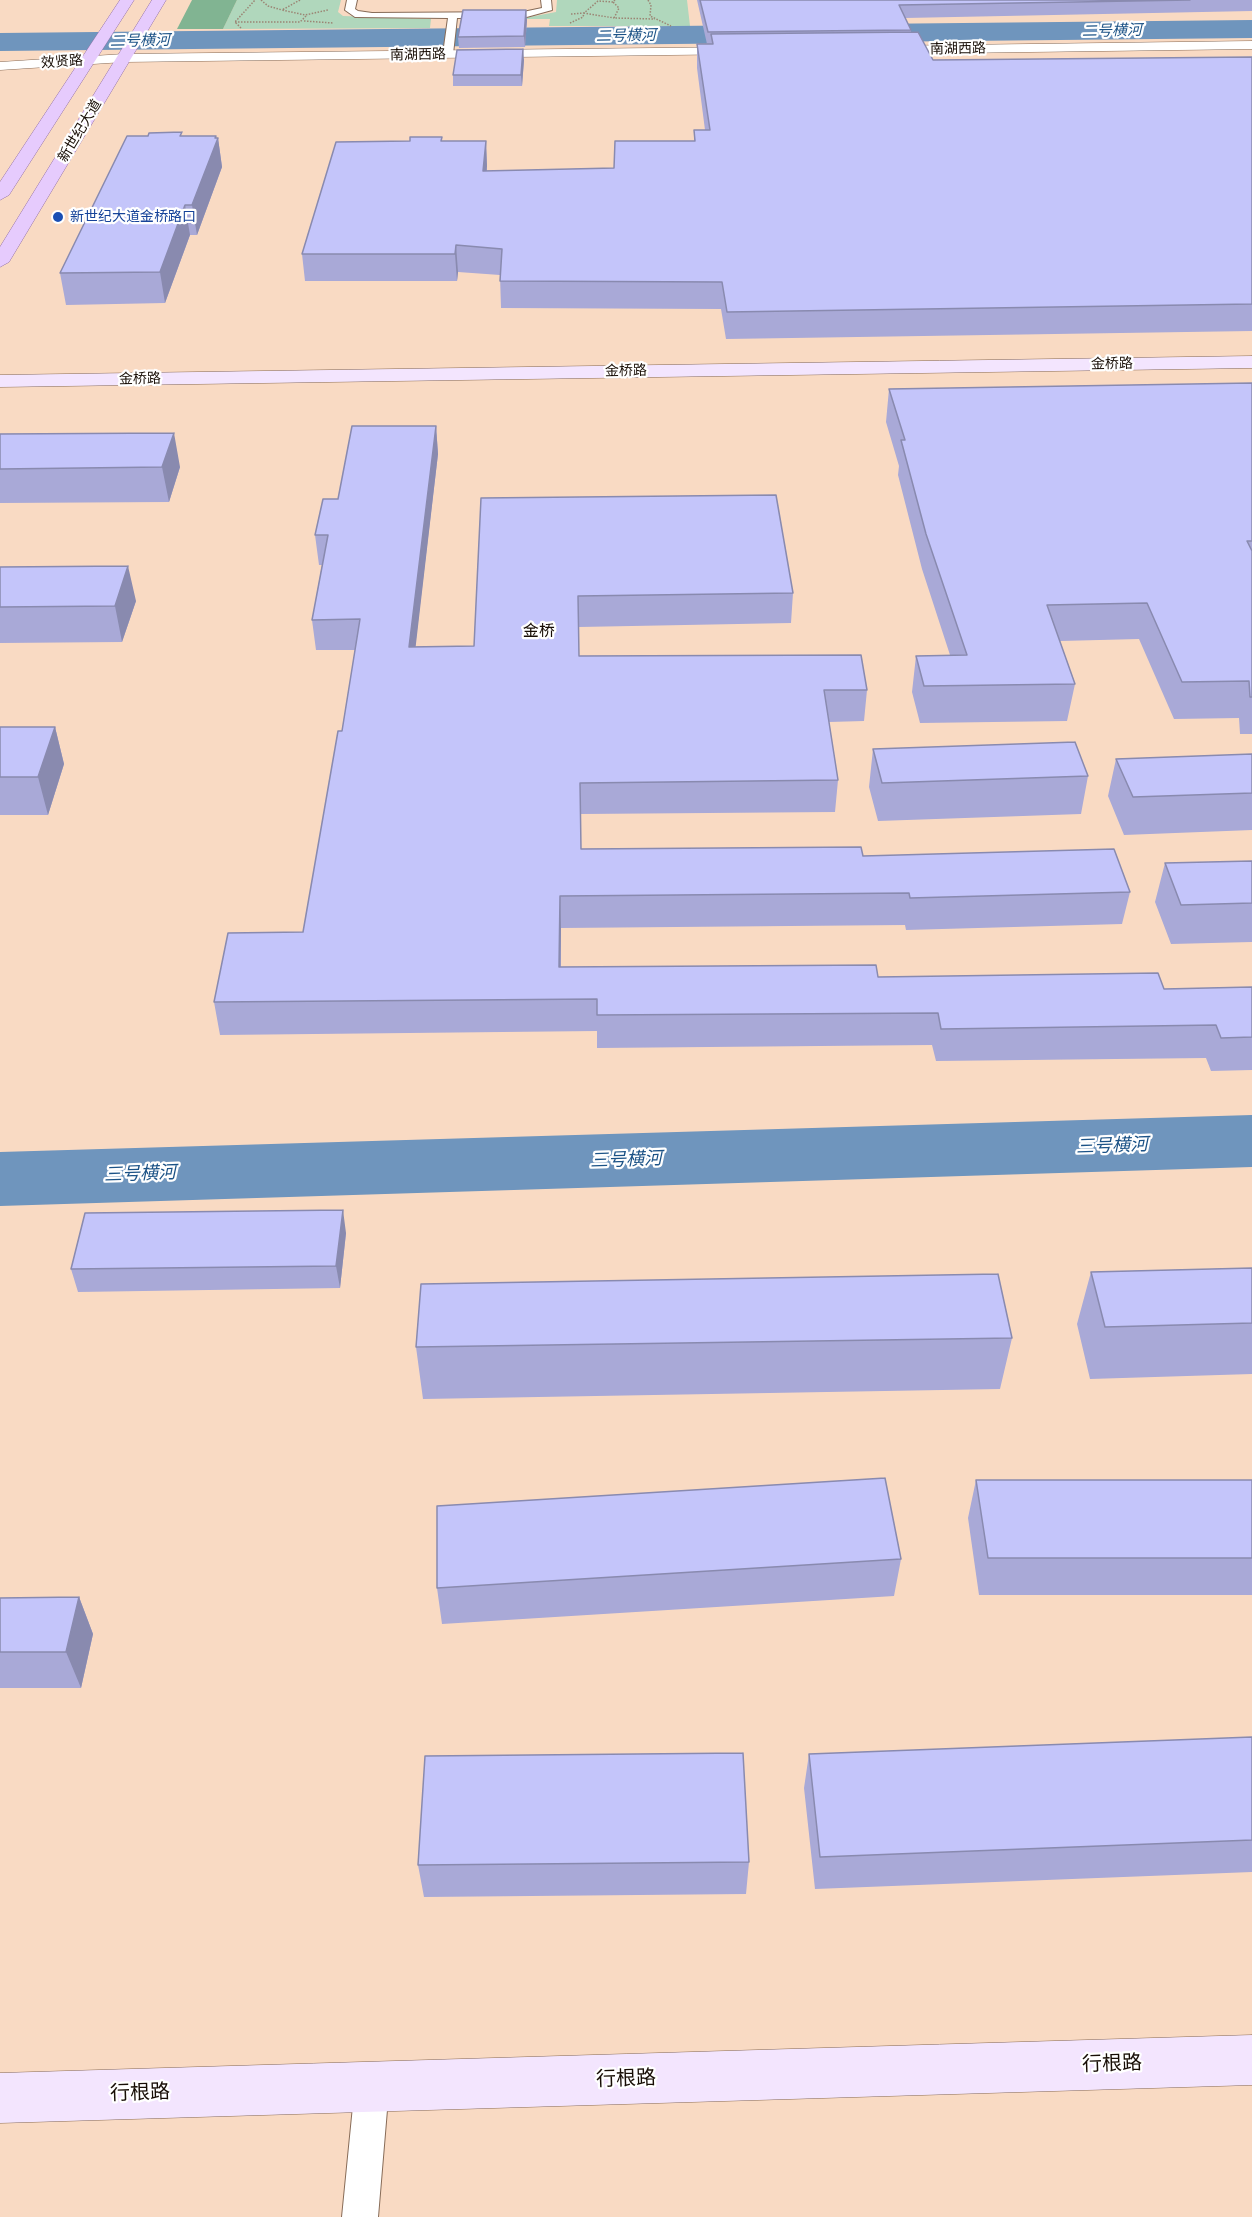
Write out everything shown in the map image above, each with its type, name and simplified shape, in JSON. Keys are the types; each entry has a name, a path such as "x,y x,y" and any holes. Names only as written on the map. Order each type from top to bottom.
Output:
{"main road":[{"name":"新世纪大道","path":"0,195 127,0"},
{"name":"新世纪大道","path":"0,262 159,0"}],"street":[{"name":"南湖西路","path":"871,50 1252,45"},
{"name":"南湖西路","path":"124,58 752,51"},
{"name":"效贤路","path":"0,66 124,58"},
{"name":"金桥路","path":"0,381 1252,362"},
{"name":"金桥路","path":"0,397 1252,379"},
{"name":"行根路","path":"0,2098 1252,2060"}],"lane":[{"path":"352,0 350,10 355,14 453,16 535,13 547,10 546,0"},
{"path":"448,54 453,16"},
{"path":"360,2217 372,2086"}],"path":[{"path":"235,22 245,8 255,0"},
{"path":"261,0 268,6 309,14 329,10 332,6"},
{"path":"282,10 300,0"},
{"path":"568,26 571,21 584,17 584,13 598,0 614,1 619,8 614,18"},
{"path":"648,0 651,5 650,16 671,26"},
{"path":"584,13 614,18 655,19"},
{"path":"235,22 300,22 309,14"},
{"path":"235,22 241,28"}],"green space":[{"path":"192,0 237,0 223,29 177,29"},
{"path":"237,0 341,0 338,12 343,16 431,19 430,28 223,29"},
{"path":"557,0 687,0 690,26 549,26 550,19 519,19 556,12"}],"building":[{"path":"700,0 1190,0 899,5 911,30 708,32"},
{"path":"463,10 526,10 524,36 458,37"},
{"path":"918,32 933,60 1252,57 1252,304 727,312 722,282 500,281 502,249 456,245 455,254 302,254 336,142 410,141 410,137 442,137 441,141 486,141 483,171 614,168 615,141 695,141 694,130 710,130 697,44 713,44 711,34"},
{"path":"523,49 521,75 453,75 457,50"},
{"path":"182,132 180,136 216,136 215,138 218,138 192,205 185,205 160,272 60,273 127,136"},
{"path":"1252,383 1252,541 1247,541 1252,551 1252,697 1250,697 1249,681 1182,682 1147,603 1047,605 1075,684 924,686 916,656 967,655 926,534 901,440 905,440 889,389"},
{"path":"352,426 436,426 409,647 474,646 481,498 776,495 793,593 578,596 579,656 861,655 867,690 824,690 838,780 580,783 581,849 861,847 863,856 1114,849 1130,892 910,898 909,893 560,896 559,967 876,965 878,977 1158,973 1164,989 1252,987 1252,1037 1221,1038 1216,1025 941,1029 938,1013 597,1015 597,999 214,1002 228,933 303,932 338,731 342,731 360,619 312,620 328,535 315,535 323,499 338,499"},
{"path":"174,433 162,467 0,469 0,434"},
{"path":"128,566 115,606 0,607 0,567"},
{"path":"0,727 55,727 38,777 0,777"},
{"path":"1075,742 1088,776 882,783 873,749"},
{"path":"1252,754 1252,793 1133,797 1116,759"},
{"path":"1252,861 1252,903 1181,905 1165,863"},
{"path":"343,1210 336,1266 71,1269 85,1213"},
{"path":"1252,1268 1252,1323 1105,1327 1091,1272"},
{"path":"998,1274 1012,1338 416,1347 421,1284"},
{"path":"885,1478 901,1559 437,1588 437,1506"},
{"path":"976,1480 1252,1480 1252,1558 988,1558"},
{"path":"79,1597 66,1652 0,1652 0,1598"},
{"path":"1252,1737 1252,1840 820,1857 809,1754"},
{"path":"743,1753 749,1862 418,1865 425,1756"}],"waterway":[{"name":"二号横河","path":"0,42 1252,29"},
{"name":"三号横河","path":"0,1179 1252,1141"}],"place":[{"name":"新世纪大道金桥路口","path":"58,217"}],"district":[{"name":"金桥","path":"539,631"}]}
